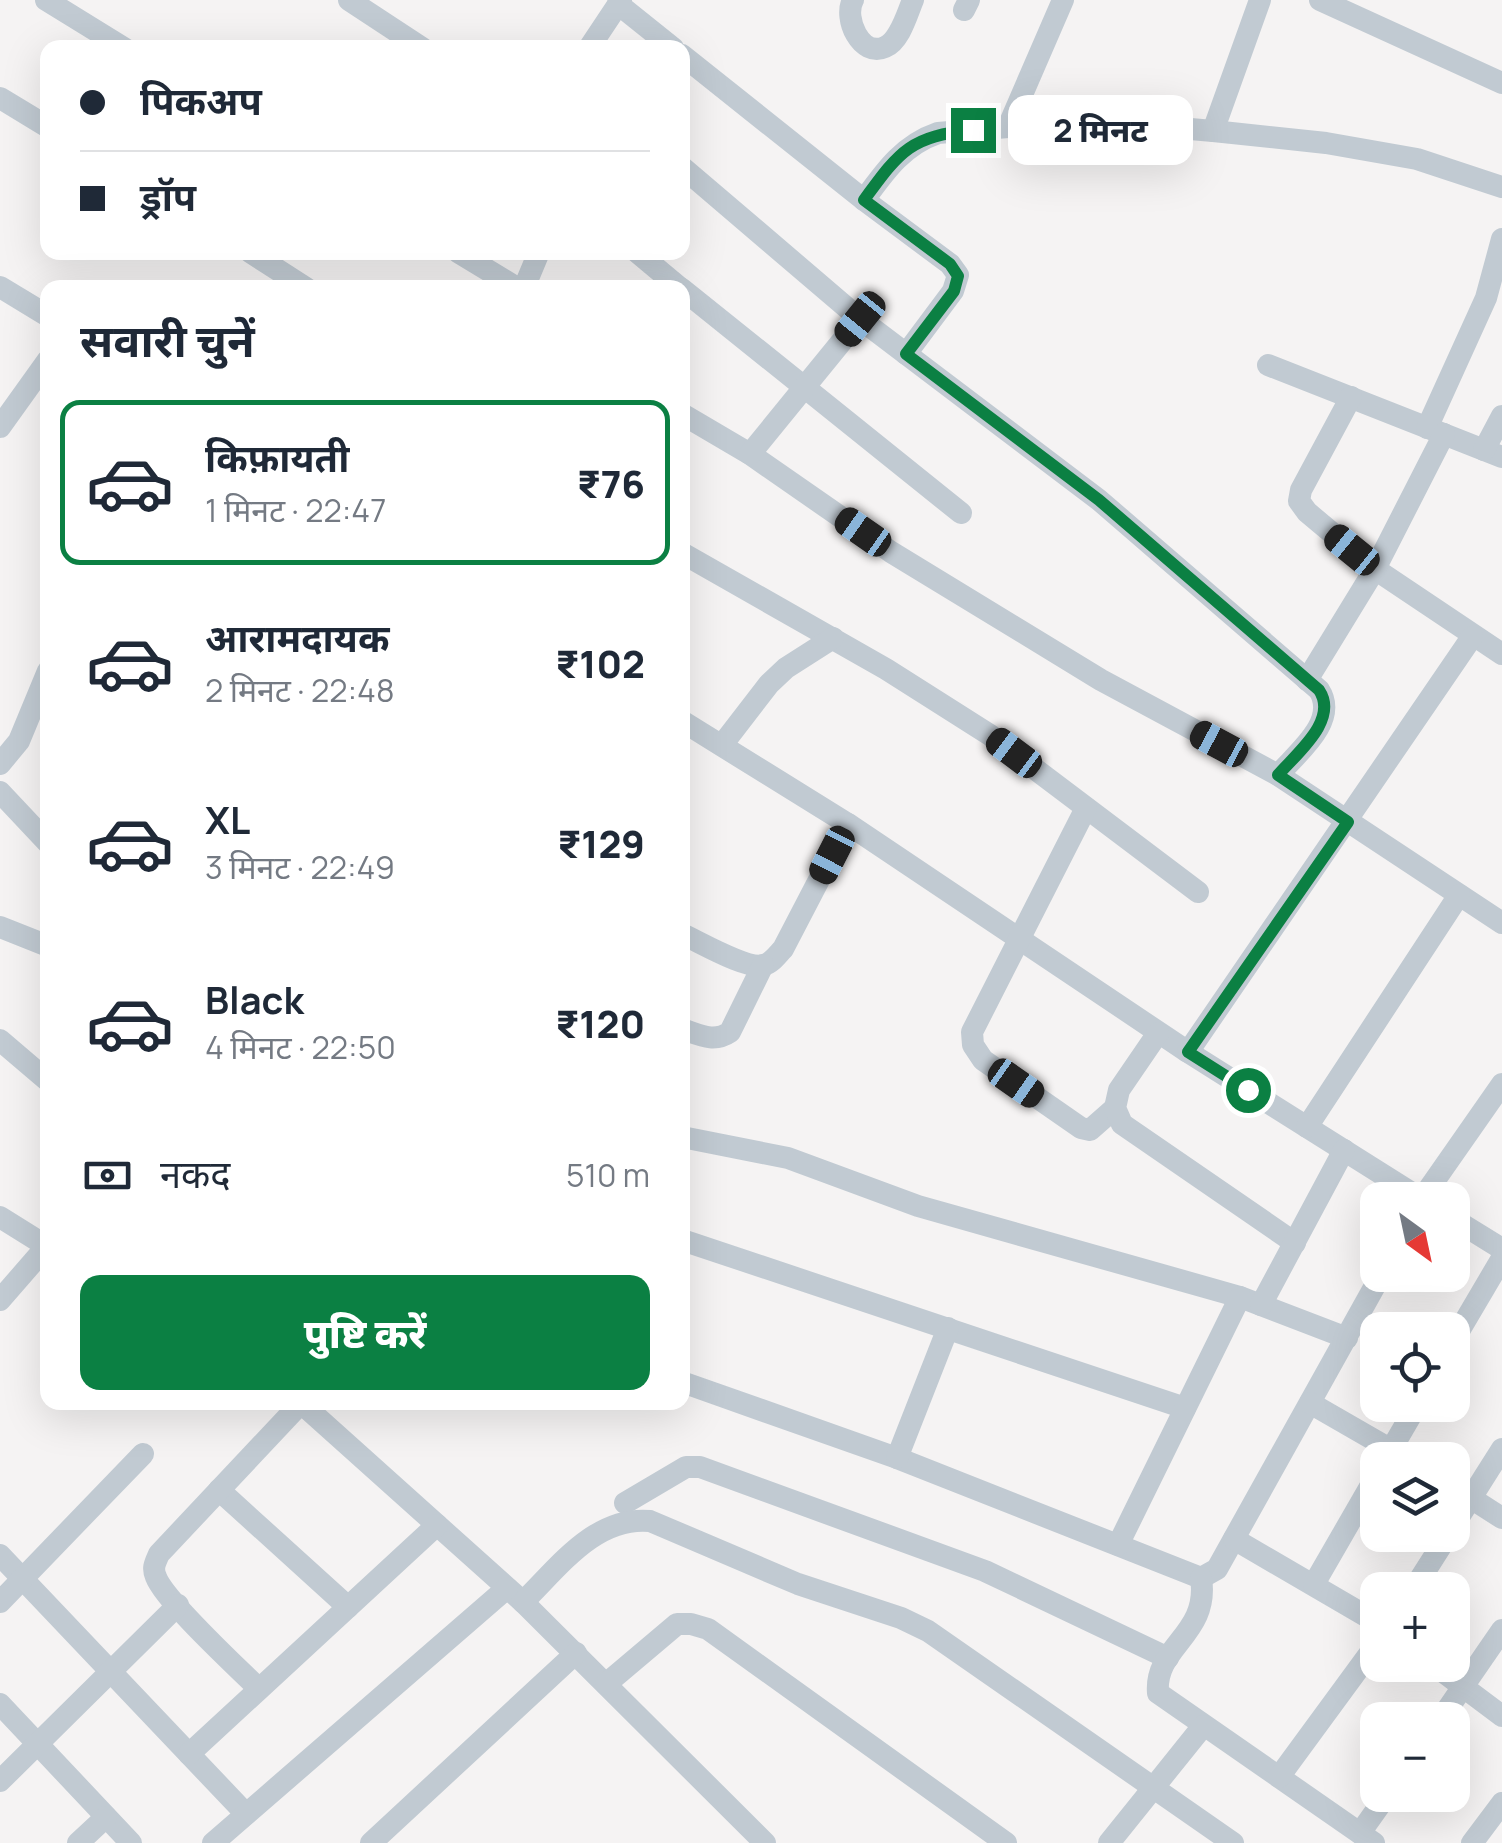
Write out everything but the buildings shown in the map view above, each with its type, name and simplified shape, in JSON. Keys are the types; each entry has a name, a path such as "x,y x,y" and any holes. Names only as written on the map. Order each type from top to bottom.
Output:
{"street":[{"path":"46,0 111,40"},
{"path":"349,0 410,40"},
{"path":"852,0 849,22 862,42 874,48 887,47 896,38 913,0"},
{"path":"1008,126 1063,0"},
{"path":"1213,131 1260,0"},
{"path":"1320,0 1502,83"},
{"path":"594,40 619,2 664,40"},
{"path":"690,61 950,264 958,276 954,291 906,354"},
{"path":"0,98 40,122"},
{"path":"864,200 900,153 926,137 1089,120 1326,143 1417,159 1502,187"},
{"path":"690,174 860,319 1099,500 1308,680 1326,700 1326,711 1320,726 1278,775"},
{"path":"1308,680 1375,569 1435,431 1486,298 1502,240"},
{"path":"262,260 294,280"},
{"path":"472,260 506,280"},
{"path":"646,260 671,280"},
{"path":"0,287 40,311"},
{"path":"690,295 961,512"},
{"path":"750,454 860,319"},
{"path":"1268,365 1493,454 1502,416"},
{"path":"0,427 40,371"},
{"path":"1351,398 1300,490 1299,501 1375,569 1502,654"},
{"path":"690,419 750,454 892,552 1085,670 1278,775 1502,923"},
{"path":"690,558 833,638 990,735 1198,892"},
{"path":"1188,1052 1472,636"},
{"path":"722,745 769,684 786,668 833,638"},
{"path":"0,764 18,741 40,690"},
{"path":"690,726 848,824 1158,1033 1394,1182"},
{"path":"0,792 40,834"},
{"path":"1086,808 972,1032 973,1045 982,1060 1081,1128 1090,1130 1115,1108 1119,1090 1158,1033"},
{"path":"690,1032 708,1038 721,1038 730,1032 763,965 783,949 848,824"},
{"path":"1308,1127 1459,895"},
{"path":"0,927 40,943"},
{"path":"690,938 748,964 763,965"},
{"path":"0,1040 40,1075"},
{"path":"1434,1182 1502,1084"},
{"path":"1115,1108 1122,1124 1135,1135 1295,1242"},
{"path":"690,1139 788,1158 918,1206 1250,1301 1346,1338"},
{"path":"1118,1544 1185,1408 1250,1301 1295,1242 1344,1150"},
{"path":"0,1217 40,1243"},
{"path":"1470,1229 1502,1249"},
{"path":"690,1243 1185,1408"},
{"path":"0,1300 40,1255"},
{"path":"1470,1312 1502,1258"},
{"path":"1202,1578 1216,1569 1372,1292"},
{"path":"897,1458 948,1328"},
{"path":"690,1385 897,1458 1202,1578"},
{"path":"1310,1403 1373,1442"},
{"path":"259,1690 156,1580 154,1568 158,1554 293,1410"},
{"path":"308,1410 515,1595 765,1843"},
{"path":"1470,1483 1502,1449"},
{"path":"0,1602 143,1454"},
{"path":"625,1503 686,1467 700,1467 985,1571 1168,1658"},
{"path":"219,1490 348,1607"},
{"path":"1470,1497 1502,1518"},
{"path":"1314,1584 1360,1504"},
{"path":"213,1843 515,1595 600,1530 630,1519 650,1521 798,1584 902,1618 928,1631 1233,1843"},
{"path":"189,1754 437,1525"},
{"path":"1234,1538 1360,1612"},
{"path":"0,1555 246,1814"},
{"path":"1202,1578 1201,1612 1157,1678 1158,1693 1366,1838 1379,1812"},
{"path":"0,1781 178,1605"},
{"path":"606,1684 677,1624 708,1629 1006,1843"},
{"path":"1454,1702 1502,1630"},
{"path":"371,1843 576,1653"},
{"path":"1279,1776 1360,1666"},
{"path":"1456,1682 1502,1716"},
{"path":"0,1704 130,1843"},
{"path":"1109,1843 1203,1726"},
{"path":"1472,1843 1502,1803"},
{"path":"78,1843 106,1817"}],"route":[{"path":"973,130 938,133 900,153 864,200 950,264 958,276 954,291 906,354 1099,500 1326,700 1320,726 1278,775 1348,822 1188,1052 1248,1090"}]}
